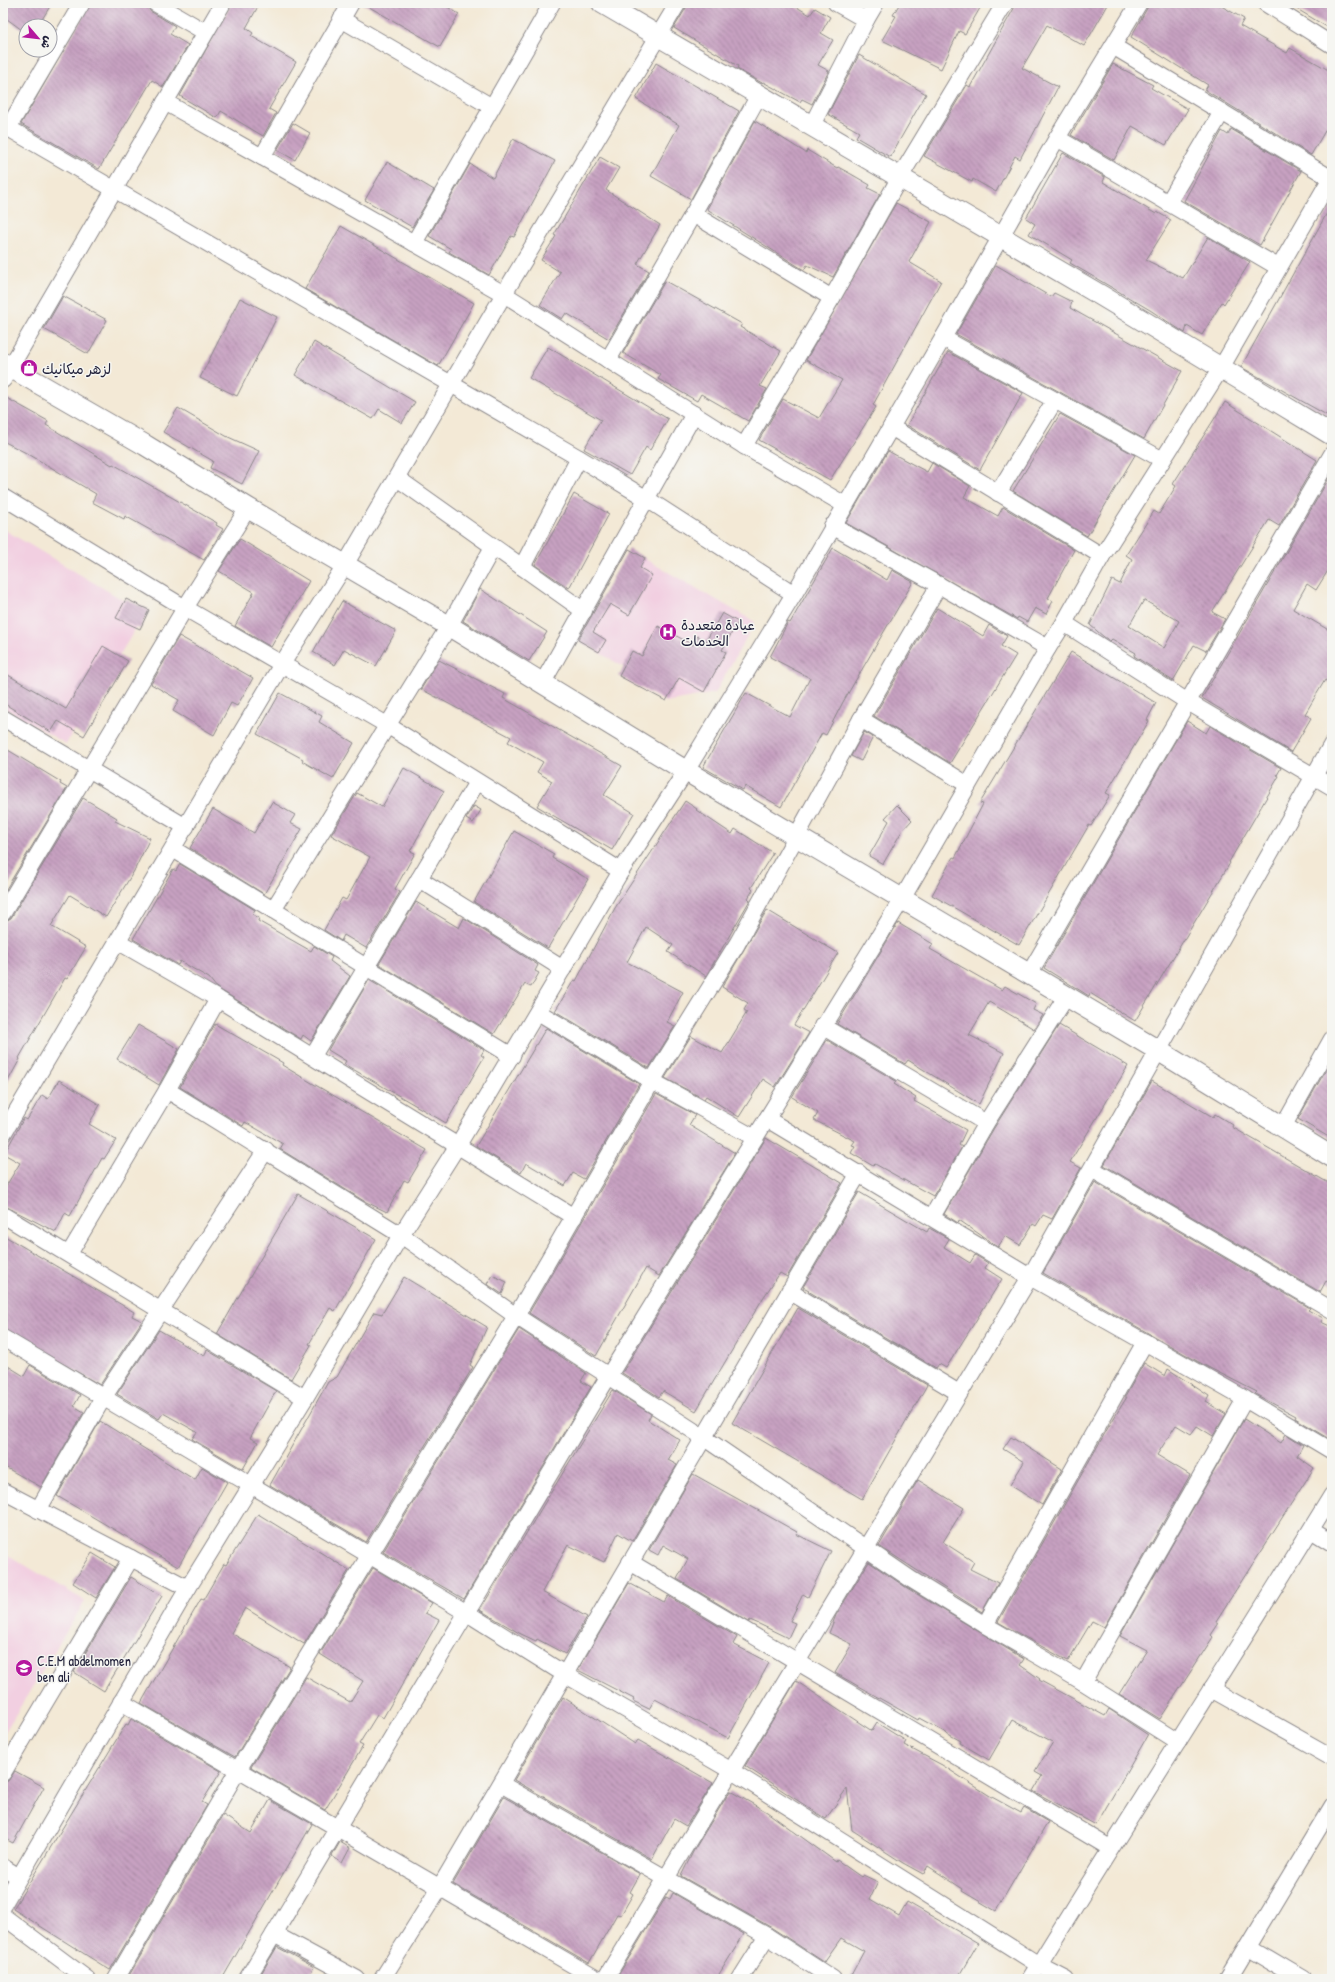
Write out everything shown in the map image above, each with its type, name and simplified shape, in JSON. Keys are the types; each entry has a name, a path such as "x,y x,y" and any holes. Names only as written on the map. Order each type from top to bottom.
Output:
{"street":[{"path":"82,3 6,126 579,458 647,499 794,594"},
{"path":"155,3 205,32"},
{"path":"223,3 6,370 145,445 248,508 449,626 686,771 1159,1051 1332,1157"},
{"path":"262,157 351,3"},
{"path":"414,243 552,3"},
{"path":"602,3 900,177 1332,435"},
{"path":"3,1134 9,1110 119,942 282,664 345,565 504,294 678,3"},
{"path":"836,3 866,20"},
{"path":"812,125 876,3"},
{"path":"744,446 832,298 900,177 1005,3"},
{"path":"3,1905 188,1588 305,1398 401,1234 458,1145 512,1056 621,871 686,771 794,594 1057,138 1138,3"},
{"path":"1265,3 1332,45"},
{"path":"341,20 492,107"},
{"path":"247,1979 608,1378 767,1119 822,1026 902,899 1102,556 1161,460 1221,368 1278,267 1332,178 1113,46"},
{"path":"608,360 693,214 759,95"},
{"path":"165,102 504,294 744,446 844,505"},
{"path":"1168,203 1222,112"},
{"path":"1057,138 1278,267"},
{"path":"693,214 832,298"},
{"path":"943,338 1161,460"},
{"path":"998,493 1055,400"},
{"path":"542,684 694,414"},
{"path":"891,427 1102,556"},
{"path":"1029,974 1332,454"},
{"path":"522,567 579,458"},
{"path":"397,478 584,611"},
{"path":"3,497 186,608 387,725 621,871"},
{"path":"3,913 186,608 248,508"},
{"path":"832,526 939,585 1048,648"},
{"path":"273,910 449,626 493,547"},
{"path":"116,1979 238,1770 516,1316 652,1081 737,944 861,719 939,585"},
{"path":"1064,623 1188,702 1332,787"},
{"path":"3,718 186,827"},
{"path":"861,719 968,785"},
{"path":"605,1979 730,1770 1030,1277 1332,744"},
{"path":"313,1056 477,782"},
{"path":"173,849 512,1056"},
{"path":"419,879 563,969"},
{"path":"119,942 313,1056 574,1217"},
{"path":"932,1217 986,1123 1066,997"},
{"path":"69,1254 167,1090 218,999"},
{"path":"538,1012 652,1081 755,1138"},
{"path":"822,1026 986,1123"},
{"path":"1283,1127 1332,1039"},
{"path":"167,1090 401,1234 516,1316 608,1378 703,1437 866,1547 912,1580 984,1625 1083,1682 1178,1742"},
{"path":"767,1119 1030,1277 1246,1399 1332,1451"},
{"path":"38,1510 103,1398 266,1150"},
{"path":"1092,1169 1332,1310"},
{"path":"382,1979 440,1887 501,1784 859,1173"},
{"path":"3,1215 305,1398"},
{"path":"789,1291 959,1394"},
{"path":"3,1338 467,1613 566,1674 730,1770 1039,1964 1066,1979"},
{"path":"984,1625 1145,1342"},
{"path":"1083,1682 1246,1399"},
{"path":"3,1490 38,1510 188,1588"},
{"path":"1030,1979 1110,1848 1332,1495"},
{"path":"1311,1530 1332,1543"},
{"path":"3,1773 131,1558"},
{"path":"630,1562 1110,1848"},
{"path":"1211,1689 1332,1757"},
{"path":"121,1702 598,1979"},
{"path":"501,1784 767,1936 833,1979"},
{"path":"1228,1979 1326,1832 1332,1806"},
{"path":"3,1867 20,1877"},
{"path":"3,1916 87,1979"},
{"path":"274,1934 357,1979"},
{"path":"740,1979 767,1936"},
{"path":"1248,1947 1302,1979"}],"shaded area":[{"path":"3,529 145,613 66,744 3,707"},
{"name":"عيادة متعددة الخدمات","path":"633,552 755,622 715,693 665,702 625,680 631,671 581,642"},
{"name":"C.E.M abdelmomen ben ali","path":"3,1552 85,1601 3,1735"}],"building":[{"path":"3,3 52,3 43,18 18,18 18,27 3,16"},
{"path":"91,3 146,3 150,11 175,26 170,34 188,45 163,87 152,80 99,169 21,124"},
{"path":"232,3 260,3 246,28 253,33 251,36 296,62 269,109 276,113 263,136 221,111 217,118 180,96"},
{"path":"362,3 441,3 459,14 440,47"},
{"path":"689,3 790,3 810,15 815,8 830,17 821,33 833,40 818,65 829,71 812,104 802,99 800,102 763,82 762,83 737,69 738,66 674,28"},
{"path":"900,3 983,3 965,34 959,31 941,69 882,40 896,16 893,15"},
{"path":"1017,3 1109,3 1084,46 1047,25 1022,68 1058,87 1020,159 1015,156 996,192 973,179 972,182 924,156 967,85 970,87"},
{"path":"1150,3 1216,3 1244,19 1240,26 1287,53 1290,48 1332,72 1332,119 1311,155 1205,90 1208,85 1131,37"},
{"path":"1287,3 1332,3 1332,30"},
{"path":"859,55 926,94 890,157 856,137 859,132 828,114"},
{"path":"656,63 739,111 691,199 651,176 679,125 636,99"},
{"path":"1113,64 1153,85 1151,88 1188,109 1166,145 1132,126 1114,160 1071,135"},
{"path":"755,121 806,153 807,150 870,185 868,188 880,194 833,277 807,265 804,270 707,209"},
{"path":"293,123 310,133 295,160 277,150"},
{"path":"1231,129 1301,171 1260,245 1184,201 1222,131 1228,135"},
{"path":"513,139 555,161 514,237 511,236 489,275 449,252 451,249 429,236 470,164 493,178"},
{"path":"1063,153 1105,177 1103,182 1156,214 1157,212 1171,220 1146,260 1183,278 1208,237 1250,262 1224,304 1222,302 1202,335 1187,326 1185,333 1150,310 1070,263 1072,260 1029,234 1035,224 1026,218"},
{"path":"600,157 619,168 606,190 660,225 637,264 649,271 609,339 566,313 562,319 540,305 560,272 541,260"},
{"path":"387,162 434,190 412,227 365,200"},
{"path":"896,203 931,222 909,262 941,281 873,405 876,407 830,480 759,440 783,399 819,418 842,380 806,360"},
{"path":"1332,204 1332,418 1241,367"},
{"path":"341,226 474,303 438,366 305,289"},
{"path":"996,265 1051,297 1054,293 1072,302 1070,308 1182,371 1144,439 956,334"},
{"path":"665,281 742,324 740,327 781,351 760,386 767,389 748,421 701,394 697,401 658,379 661,375 623,353"},
{"path":"63,296 107,320 88,354 44,329"},
{"path":"240,298 277,317 237,396 200,378"},
{"path":"314,342 415,402 402,423 379,409 373,419 295,375"},
{"path":"548,347 668,419 650,450 646,447 630,475 584,449 601,420 529,378"},
{"path":"948,352 1023,393 980,470 907,425"},
{"path":"3,396 48,421 46,425 112,465 113,464 217,523 216,525 223,529 204,560 125,516 124,519 92,502 96,494 30,455 3,441"},
{"path":"1225,402 1317,460 1279,526 1269,520 1212,612 1225,619 1206,651 1194,645 1173,681 1134,656 1136,653 1112,639 1110,641 1090,625 1112,580 1120,584 1132,559 1126,555 1154,511 1159,514 1176,486 1173,484","holes":["1144,600 1179,621 1164,648 1129,626"]},
{"path":"178,408 226,436 259,451 242,484 210,468 213,461 163,432"},
{"path":"1060,414 1135,455 1087,536 1013,491"},
{"path":"888,451 927,472 932,463 970,486 964,497 998,516 1003,507 1074,550 1048,598 1053,601 1046,614 1035,608 1027,622 1018,617 1017,619 846,523"},
{"path":"1332,473 1332,564 1316,590 1307,584 1293,609 1332,632 1332,684 1325,680 1305,714 1311,718 1291,752 1202,698"},
{"path":"574,494 609,514 569,588 535,565"},
{"path":"240,539 309,581 271,647 235,626 254,592 219,571"},
{"path":"833,548 887,580 892,570 913,582 843,702 826,735 822,733 781,807 745,786 743,790 703,767 746,693 790,717 810,678 770,657 788,622 790,623"},
{"path":"629,549 645,558 640,568 652,575 629,615 610,604 593,632 606,640 599,652 578,640"},
{"path":"480,589 547,632 529,661 463,621"},
{"path":"126,599 149,610 140,629 116,618"},
{"path":"342,601 396,631 376,666 344,649 335,665 313,652"},
{"path":"937,608 983,636 989,625 1007,636 1001,646 1016,655 950,763 874,716"},
{"path":"722,613 738,622 722,650 726,652 704,692 679,678 666,701 619,676 632,651 642,656 658,626 693,645 697,636 706,641"},
{"path":"179,636 253,678 237,706 231,703 214,735 173,711 179,700 151,684"},
{"path":"103,646 128,661 84,736 58,721 51,732 3,703 3,672 66,709"},
{"path":"1071,652 1156,703 1147,720 1149,721 1106,793 1110,795 1091,826 1089,825 1019,945 932,895 953,857 955,858 983,804 980,803"},
{"path":"439,660 505,694 503,698 622,766 604,795 634,813 612,850 537,806 552,781 537,772 543,762 508,742 511,737 421,689"},
{"path":"280,693 322,716 319,722 354,743 333,779 302,761 303,759 257,734"},
{"path":"1187,721 1206,733 1210,726 1281,768 1277,775 1279,776 1229,862 1230,863 1135,1021 1090,993 1089,996 1044,968"},
{"path":"864,732 873,737 861,761 851,756"},
{"path":"3,747 61,782 60,784 67,788 3,894"},
{"path":"404,768 444,791 410,851 415,853 395,889 400,892 366,948 344,935 341,941 324,930 342,898 346,900 370,857 331,835 357,793 382,807"},
{"path":"83,798 117,818 115,821 150,838 134,871 106,917 70,895 51,926 86,947 67,979 65,978 19,1058 20,1059 3,1090 3,922 11,918"},
{"path":"685,801 732,834 735,829 773,853 751,888 753,890 748,898 750,900 706,976 668,952 673,945 646,927 627,962 683,992 667,1022 675,1026 649,1068 555,1011 574,980 576,981 615,908"},
{"path":"272,802 295,815 290,823 302,829 264,894 190,848 213,809 254,833"},
{"path":"897,805 912,820 902,831 883,864 869,856 889,821 885,818"},
{"path":"474,806 481,810 473,823 466,819"},
{"path":"514,831 554,854 552,858 588,879 548,948 474,902"},
{"path":"180,864 255,910 252,914 259,918 258,921 311,951 314,946 332,957 330,961 350,976 311,1041 303,1035 301,1039 217,988 209,978 180,961 178,965 133,939 173,869 176,871"},
{"path":"416,902 459,928 464,918 538,965 535,971 539,973 531,987 525,984 494,1034 379,964"},
{"path":"767,910 838,953 794,1025 809,1033 775,1087 763,1079 739,1117 706,1096 704,1099 665,1078 691,1036 722,1053 747,1012 744,1010 748,1003 722,987"},
{"path":"898,923 933,944 930,949 1002,990 1005,986 1036,1004 1033,1010 1043,1015 1034,1029 989,1002 969,1035 1004,1053 979,1104 908,1060 905,1064 837,1024"},
{"path":"369,980 484,1050 481,1055 484,1057 446,1123 344,1064 346,1061 328,1050"},
{"path":"215,1024 283,1063 282,1065 300,1076 427,1150 408,1182 404,1180 387,1212 364,1201 280,1149 283,1144 245,1122 243,1126 180,1087"},
{"path":"138,1025 179,1049 159,1085 117,1059"},
{"path":"1059,1025 1128,1066 1070,1162 1081,1168 1052,1219 1043,1215 1036,1226 1033,1224 1020,1245 1005,1236 998,1247 959,1220 958,1223 944,1214 994,1128"},
{"path":"546,1028 639,1084 584,1179 573,1173 565,1186 526,1163 521,1173 476,1146"},
{"path":"827,1040 896,1081 894,1084 916,1098 914,1101 966,1130 959,1145 962,1147 933,1196 875,1164 873,1166 851,1153 855,1146 852,1145 855,1141 814,1120 818,1113 792,1097"},
{"path":"1332,1059 1332,1139 1298,1119"},
{"path":"59,1080 100,1105 89,1124 116,1140 104,1159 102,1158 70,1216 65,1213 56,1232 3,1205 3,1191 20,1163 4,1154 24,1118 27,1120 42,1095 48,1099"},
{"path":"1152,1081 1213,1117 1215,1114 1233,1125 1232,1127 1332,1185 1332,1284 1326,1281 1320,1292 1104,1165"},
{"path":"656,1094 695,1115 689,1125 735,1153 659,1276 646,1268 596,1356 529,1313"},
{"path":"766,1138 842,1183 787,1277 780,1273 763,1298 696,1411 663,1391 659,1397 622,1373"},
{"path":"1095,1182 1310,1308 1308,1310 1323,1318 1321,1322 1332,1327 1332,1440 1295,1418 1296,1416 1255,1394 1257,1392 1204,1365 1043,1273"},
{"path":"859,1192 927,1232 929,1228 949,1239 944,1247 970,1263 975,1255 988,1263 985,1268 1002,1279 946,1368 939,1364 936,1368 803,1287"},
{"path":"298,1194 376,1239 335,1311 330,1308 291,1379 217,1334"},
{"path":"3,1235 134,1312 132,1316 142,1321 100,1385 3,1329"},
{"path":"492,1275 507,1282 502,1294 487,1284"},
{"path":"404,1277 487,1327 470,1365 473,1367 366,1542 270,1485 328,1382 337,1377 374,1312 382,1314"},
{"path":"798,1308 927,1385 862,1499 732,1423"},
{"path":"519,1329 586,1373 581,1381 591,1387 464,1599 383,1552"},
{"path":"159,1330 204,1356 207,1350 276,1391 250,1438 258,1442 243,1469 192,1439 197,1432 163,1413 159,1419 117,1394"},
{"path":"3,1363 24,1376 30,1365 80,1395 74,1406 84,1412 41,1487 3,1466"},
{"path":"1144,1363 1165,1376 1168,1369 1209,1396 1206,1402 1226,1414 1213,1436 1197,1426 1191,1434 1176,1425 1157,1455 1190,1475 1104,1627 1092,1621 1068,1661 998,1622 1127,1397 1125,1397"},
{"path":"613,1390 651,1414 648,1420 680,1440 668,1460 677,1465 632,1541 618,1533 604,1562 568,1545 542,1592 587,1617 565,1654 537,1639 536,1641 519,1633 480,1610"},
{"path":"1244,1419 1281,1443 1286,1434 1303,1445 1297,1456 1314,1468 1216,1621 1219,1623 1211,1635 1213,1637 1160,1719 1119,1694 1147,1650 1120,1636"},
{"path":"100,1421 195,1480 202,1467 227,1482 178,1567 57,1496"},
{"path":"1011,1437 1062,1469 1042,1505 1010,1485 1024,1462 1003,1449"},
{"path":"693,1474 797,1532 796,1534 831,1551 808,1597 803,1594 790,1621 795,1623 788,1638 750,1620 749,1622 677,1579 688,1559 663,1545 658,1555 649,1550"},
{"path":"918,1480 964,1508 943,1542 974,1562 970,1569 998,1583 982,1612 879,1546"},
{"path":"258,1514 349,1570 304,1644 245,1608 231,1633 290,1667 235,1757 141,1703 201,1599 203,1600 224,1564 226,1565"},
{"path":"92,1553 115,1567 96,1598 73,1583"},
{"path":"869,1562 907,1588 1024,1659 1020,1665 1040,1679 1039,1680 1105,1716 1109,1709 1148,1735 1096,1825 1033,1791 1042,1776 1035,1772 1053,1742 1012,1720 989,1760 960,1743 961,1741 919,1718 918,1720 835,1673 852,1644 829,1633 836,1615"},
{"path":"373,1568 432,1603 425,1613 439,1620 383,1718 377,1715 359,1744 363,1746 325,1810 251,1767 306,1677 350,1702 363,1681 320,1654"},
{"path":"131,1577 162,1596 104,1691 74,1672"},
{"path":"629,1583 664,1602 668,1596 737,1637 733,1644 769,1663 728,1738 655,1699 649,1709 633,1701 634,1699 578,1670"},
{"path":"796,1681 872,1731 877,1723 906,1741 904,1745 942,1765 990,1796 1021,1813 1024,1808 1048,1822 996,1911 962,1891 963,1889 928,1866 923,1874 852,1830 847,1788 826,1819 745,1766"},
{"path":"563,1697 635,1744 638,1740 713,1783 686,1826 674,1819 652,1859 514,1780"},
{"path":"131,1719 221,1771 202,1802 207,1805 110,1970 13,1909 126,1724 128,1725"},
{"path":"15,1771 44,1787 13,1843 3,1838 3,1782 8,1781"},
{"path":"730,1791 767,1812 836,1862 837,1860 861,1877 863,1875 878,1882 870,1899 899,1916 907,1902 978,1943 957,1979 849,1979 864,1951 841,1938 824,1962 772,1928 681,1876 694,1850"},
{"path":"504,1797 640,1874 630,1892 633,1894 621,1915 617,1914 589,1963 453,1884"},
{"path":"270,1800 312,1824 222,1979 127,1979 223,1815 251,1833"},
{"path":"340,1842 350,1848 342,1863 332,1856"},
{"path":"673,1893 744,1934 716,1979 616,1979 666,1897 670,1899"},
{"path":"277,1947 314,1967 307,1979 258,1979"}],"place":[{"name":"لزهر ميكانيك","path":"29,368"},
{"name":"عيادة متعددة الخدمات","path":"668,632"},
{"name":"C.E.M abdelmomen ben ali","path":"24,1668"}]}
